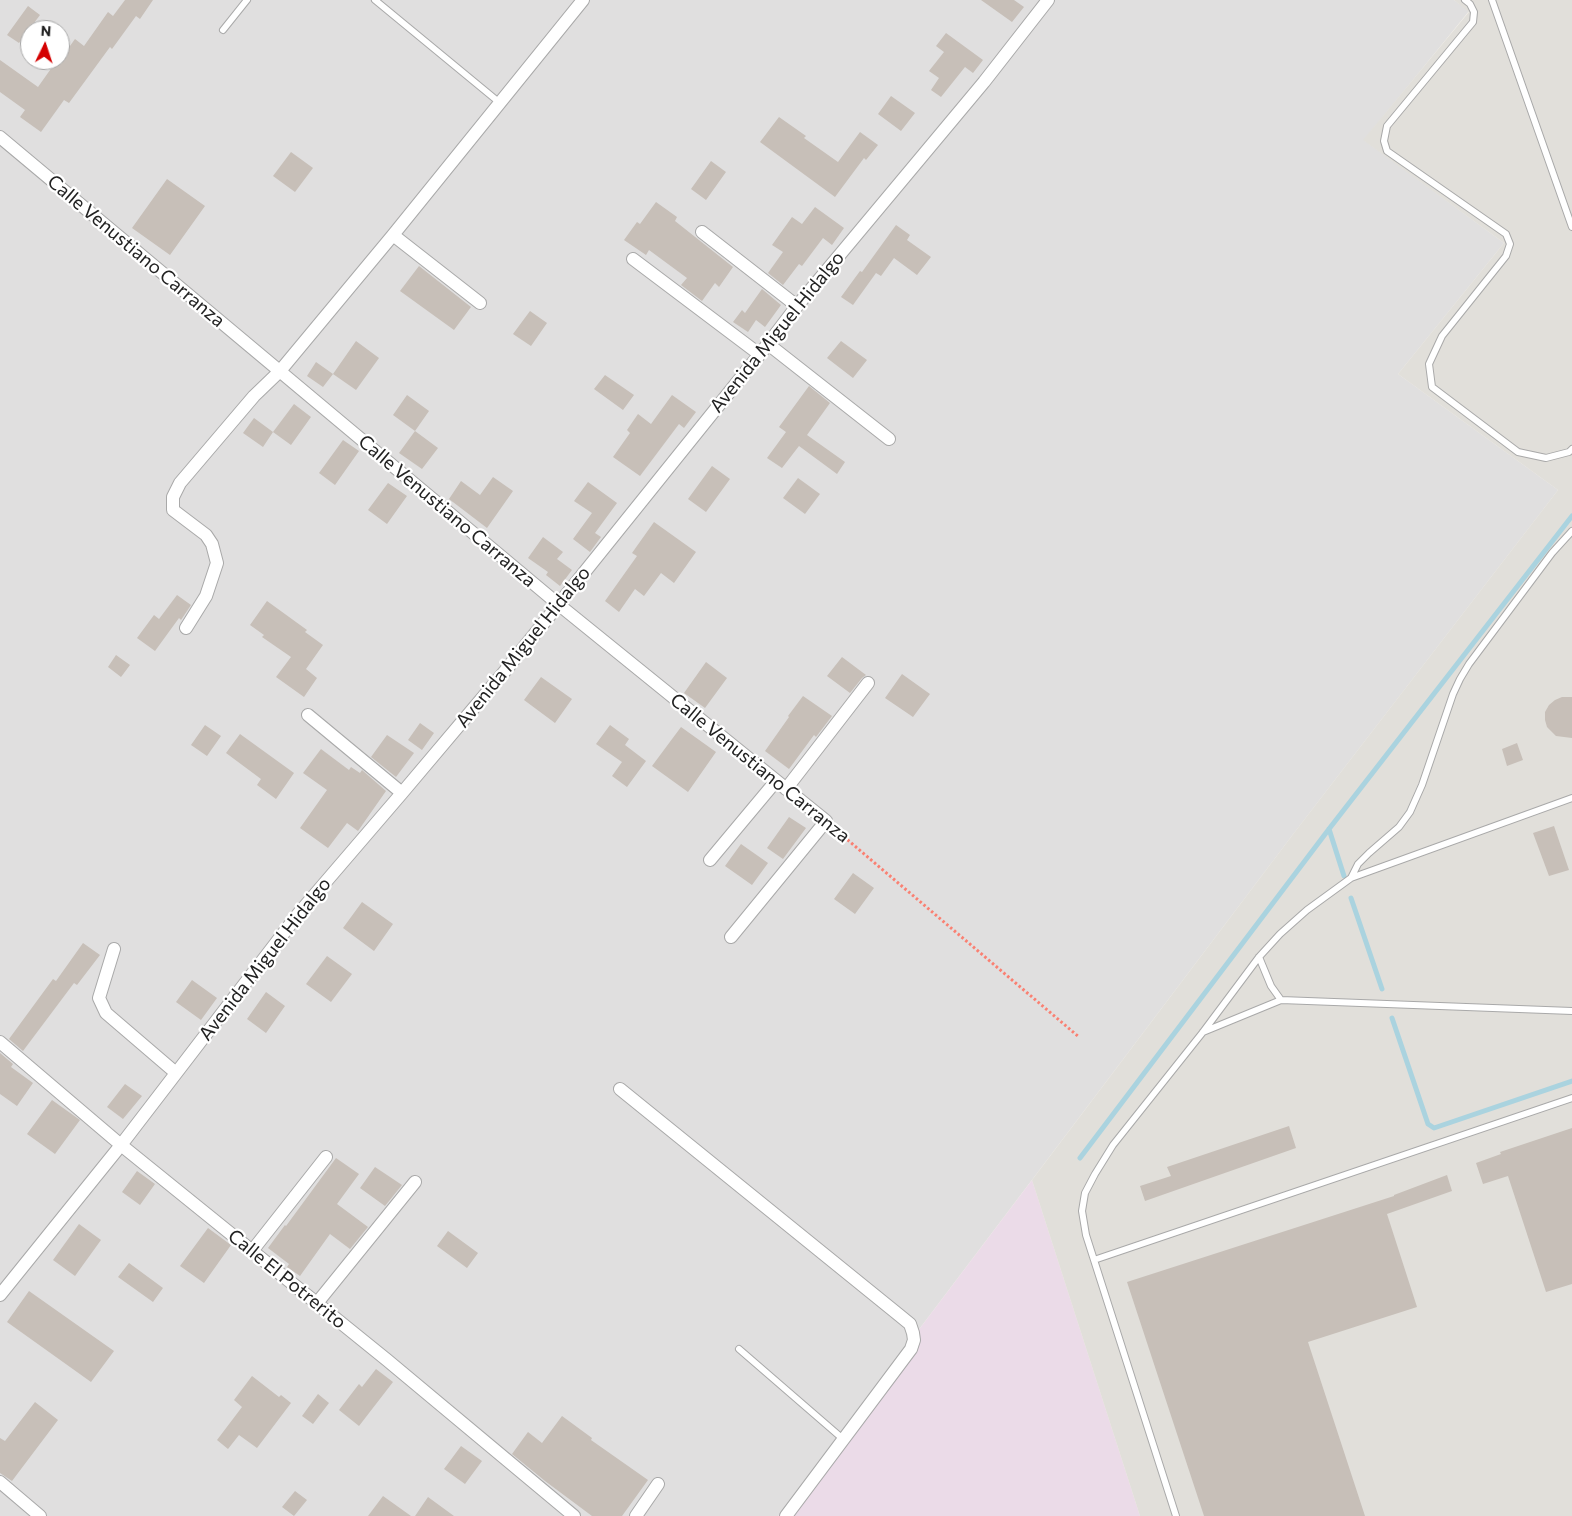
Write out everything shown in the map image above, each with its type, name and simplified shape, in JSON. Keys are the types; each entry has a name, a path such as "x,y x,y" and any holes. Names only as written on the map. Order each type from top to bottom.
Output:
{"street":[{"path":"186,628 206,596 217,563 212,544 206,536 173,510 173,497 180,483 254,396 280,371 583,0"},
{"name":"Avenida Miguel Hidalgo","path":"0,1295 121,1145 299,913 505,672 768,344 796,306 984,82 1048,0"},
{"name":"Calle Venustiano Carranza","path":"0,137 558,604 826,821"},
{"path":"702,232 796,306"},
{"path":"393,235 480,303"},
{"path":"633,259 759,354"},
{"path":"768,344 890,439"},
{"path":"710,860 781,785 868,684"},
{"path":"308,716 402,793"},
{"path":"731,937 826,821"},
{"path":"114,949 100,998 106,1013 176,1074"},
{"name":"Calle El Potrerito","path":"0,1042 121,1145 317,1303 574,1516"},
{"path":"620,1089 910,1324 914,1340 911,1349 786,1516"},
{"path":"252,1252 326,1157"},
{"path":"317,1303 415,1182"},
{"path":"0,1482 40,1516"},
{"path":"636,1516 658,1484"}],"lane":[{"path":"223,30 247,0"},
{"path":"375,0 500,103"},
{"path":"1464,0 1470,4 1474,12 1473,22 1387,126 1384,141 1387,151 1506,234 1510,244 1506,256 1442,336 1429,364 1432,387 1518,452 1546,458 1570,452 1572,449"},
{"path":"1492,0 1572,227"},
{"path":"1351,878 1363,858 1399,827 1410,812 1422,785 1454,694 1469,664 1552,553 1572,532"},
{"path":"1176,1516 1086,1235 1082,1211 1085,1193 1095,1174 1114,1144 1203,1032 1259,957 1300,916 1351,878 1572,798"},
{"path":"1259,957 1271,986 1281,1000"},
{"path":"1203,1032 1281,1000 1572,1011"},
{"path":"1094,1260 1572,1098"},
{"path":"739,1349 843,1439"}],"path":[{"name":"Calle Venustiano Carranza","path":"826,821 1079,1037"}],"shaded area":[{"path":"0,0 1454,0 1469,11 1364,140 1504,243 1398,374 1558,490 1294,833 778,1516 0,1516"},
{"path":"1454,0 1572,0 1572,1516 1140,1516 1032,1180 1294,833 1558,490 1398,374 1504,243 1363,140 1469,12"},
{"path":"1032,1180 1140,1516 778,1516"}],"building":[{"path":"125,0 153,0 140,19 136,16 112,49 110,47 69,103 64,100 41,132 20,117 25,110 0,92 0,60 38,87 50,70 70,70 70,46 75,39 84,46 108,12 113,16"},
{"path":"981,0 1014,0 1024,7 1012,22"},
{"path":"28,6 40,15 36,20 20,20 19,43 7,35"},
{"path":"946,33 983,60 973,73 965,67 941,97 931,90 939,78 929,71 944,52 936,46"},
{"path":"891,96 915,113 901,131 878,114"},
{"path":"779,117 806,136 804,138 838,162 860,132 878,145 866,160 864,158 835,197 760,142"},
{"path":"291,152 313,168 295,192 273,176"},
{"path":"711,161 726,172 706,200 691,189"},
{"path":"167,179 205,206 170,255 132,228"},
{"path":"656,202 677,217 675,221 733,267 719,287 715,283 702,301 681,285 687,278 649,250 646,255 624,240 637,222 640,224"},
{"path":"815,207 844,228 832,245 823,238 802,266 799,264 783,285 768,273 783,252 772,245 792,217 802,224"},
{"path":"896,225 910,235 907,240 931,257 917,275 894,258 881,276 876,273 853,305 841,297 860,271 862,272"},
{"path":"419,266 471,307 454,330 400,291"},
{"path":"762,289 781,305 765,327 756,320 748,332 733,322 742,310 745,313"},
{"path":"530,311 547,323 531,346 513,334"},
{"path":"356,341 379,358 356,390 333,374"},
{"path":"841,341 867,360 853,378 827,358"},
{"path":"316,362 333,374 323,387 307,376"},
{"path":"605,375 634,395 623,410 594,389"},
{"path":"809,386 830,403 807,435 845,462 837,474 799,446 782,468 767,458 786,432 779,427"},
{"path":"407,395 429,411 415,431 393,415"},
{"path":"672,395 696,412 684,428 679,424 640,476 613,457 630,433 627,430 638,414 651,424"},
{"path":"294,404 311,417 291,445 273,432"},
{"path":"254,418 273,432 263,447 243,433"},
{"path":"415,431 438,448 422,469 399,453"},
{"path":"343,440 359,451 335,485 319,473"},
{"path":"712,466 730,479 706,512 688,499"},
{"path":"493,477 513,491 487,528 449,499 461,481 480,495"},
{"path":"798,478 820,494 805,514 783,498"},
{"path":"588,482 617,503 595,533 601,537 590,552 573,539 592,513 574,501"},
{"path":"388,483 407,496 387,524 368,510"},
{"path":"654,522 696,552 674,583 661,573 644,596 635,589 619,612 605,601 637,556 632,553"},
{"path":"543,537 563,552 557,559 572,570 560,586 546,575 548,572 528,558"},
{"path":"177,595 191,605 155,651 137,638 154,615 159,619"},
{"path":"267,601 307,630 305,632 323,645 306,669 317,678 304,697 276,677 291,657 262,637 264,635 250,625"},
{"path":"116,655 130,665 121,677 108,667"},
{"path":"842,657 866,675 850,693 827,676"},
{"path":"706,662 727,678 705,708 684,693"},
{"path":"902,674 930,694 913,717 885,698"},
{"path":"541,677 572,699 555,723 524,700"},
{"path":"803,696 832,716 816,737 814,735 789,769 765,751"},
{"path":"1562,697 1572,697 1572,738 1556,736 1547,727 1545,720 1545,712 1549,705"},
{"path":"420,723 434,733 422,750 408,740"},
{"path":"205,725 221,736 207,756 191,745"},
{"path":"610,725 629,739 625,745 646,761 627,787 612,776 622,762 596,744"},
{"path":"681,727 716,752 688,792 652,766"},
{"path":"240,734 294,773 276,799 257,785 261,779 226,753"},
{"path":"387,735 414,753 396,777 371,757"},
{"path":"1517,743 1523,760 1507,766 1502,749"},
{"path":"321,749 349,770 351,767 360,773 362,770 386,791 358,831 347,823 328,848 300,828 327,790 303,773"},
{"path":"789,817 806,828 783,859 767,848"},
{"path":"1554,826 1569,870 1549,876 1533,833"},
{"path":"741,844 768,863 752,885 725,866"},
{"path":"853,873 874,888 855,914 834,899"},
{"path":"362,902 393,924 374,951 343,928"},
{"path":"83,943 100,955 77,985 74,983 23,1051 9,1039 53,979 56,981"},
{"path":"327,956 352,974 331,1002 306,984"},
{"path":"192,980 217,998 201,1020 176,1002"},
{"path":"266,992 285,1006 266,1033 247,1019"},
{"path":"0,1053 13,1064 11,1067 33,1083 17,1106 0,1094"},
{"path":"125,1084 142,1096 123,1119 107,1107"},
{"path":"52,1100 80,1120 55,1154 27,1134"},
{"path":"1289,1126 1296,1148 1145,1201 1140,1186 1171,1176 1167,1167"},
{"path":"1572,1128 1572,1284 1546,1292 1508,1176 1483,1184 1476,1163 1501,1154 1500,1152"},
{"path":"336,1158 359,1174 337,1204 368,1227 350,1249 330,1234 300,1276 287,1267 289,1264 268,1248"},
{"path":"375,1167 402,1185 385,1206 360,1188"},
{"path":"137,1171 155,1184 140,1205 122,1192"},
{"path":"1447,1175 1452,1191 1387,1214 1417,1307 1308,1342 1365,1516 1204,1516 1127,1282 1394,1196"},
{"path":"79,1224 101,1240 75,1276 53,1260"},
{"path":"208,1228 231,1245 204,1283 180,1266"},
{"path":"448,1231 478,1253 467,1268 437,1246"},
{"path":"129,1263 163,1288 153,1302 118,1277"},
{"path":"29,1291 114,1351 91,1382 7,1322"},
{"path":"376,1369 393,1382 359,1426 339,1410 359,1384 362,1387"},
{"path":"252,1376 279,1397 281,1395 291,1403 257,1448 239,1435 228,1449 217,1440 242,1407 234,1400"},
{"path":"318,1394 329,1403 313,1424 302,1416"},
{"path":"35,1402 58,1420 12,1481 0,1473 0,1438 5,1441"},
{"path":"562,1416 592,1438 591,1440 648,1480 622,1516 592,1516 512,1454 528,1432 542,1443"},
{"path":"461,1446 482,1461 465,1484 444,1469"},
{"path":"295,1491 307,1500 294,1516 282,1507"},
{"path":"383,1496 411,1516 368,1516"},
{"path":"428,1497 454,1516 415,1516"}],"waterway":[{"path":"1080,1158 1329,829 1572,516"},
{"path":"1329,829 1344,876"},
{"path":"1351,898 1382,989"},
{"path":"1392,1018 1428,1124 1434,1128 1572,1081"}]}
